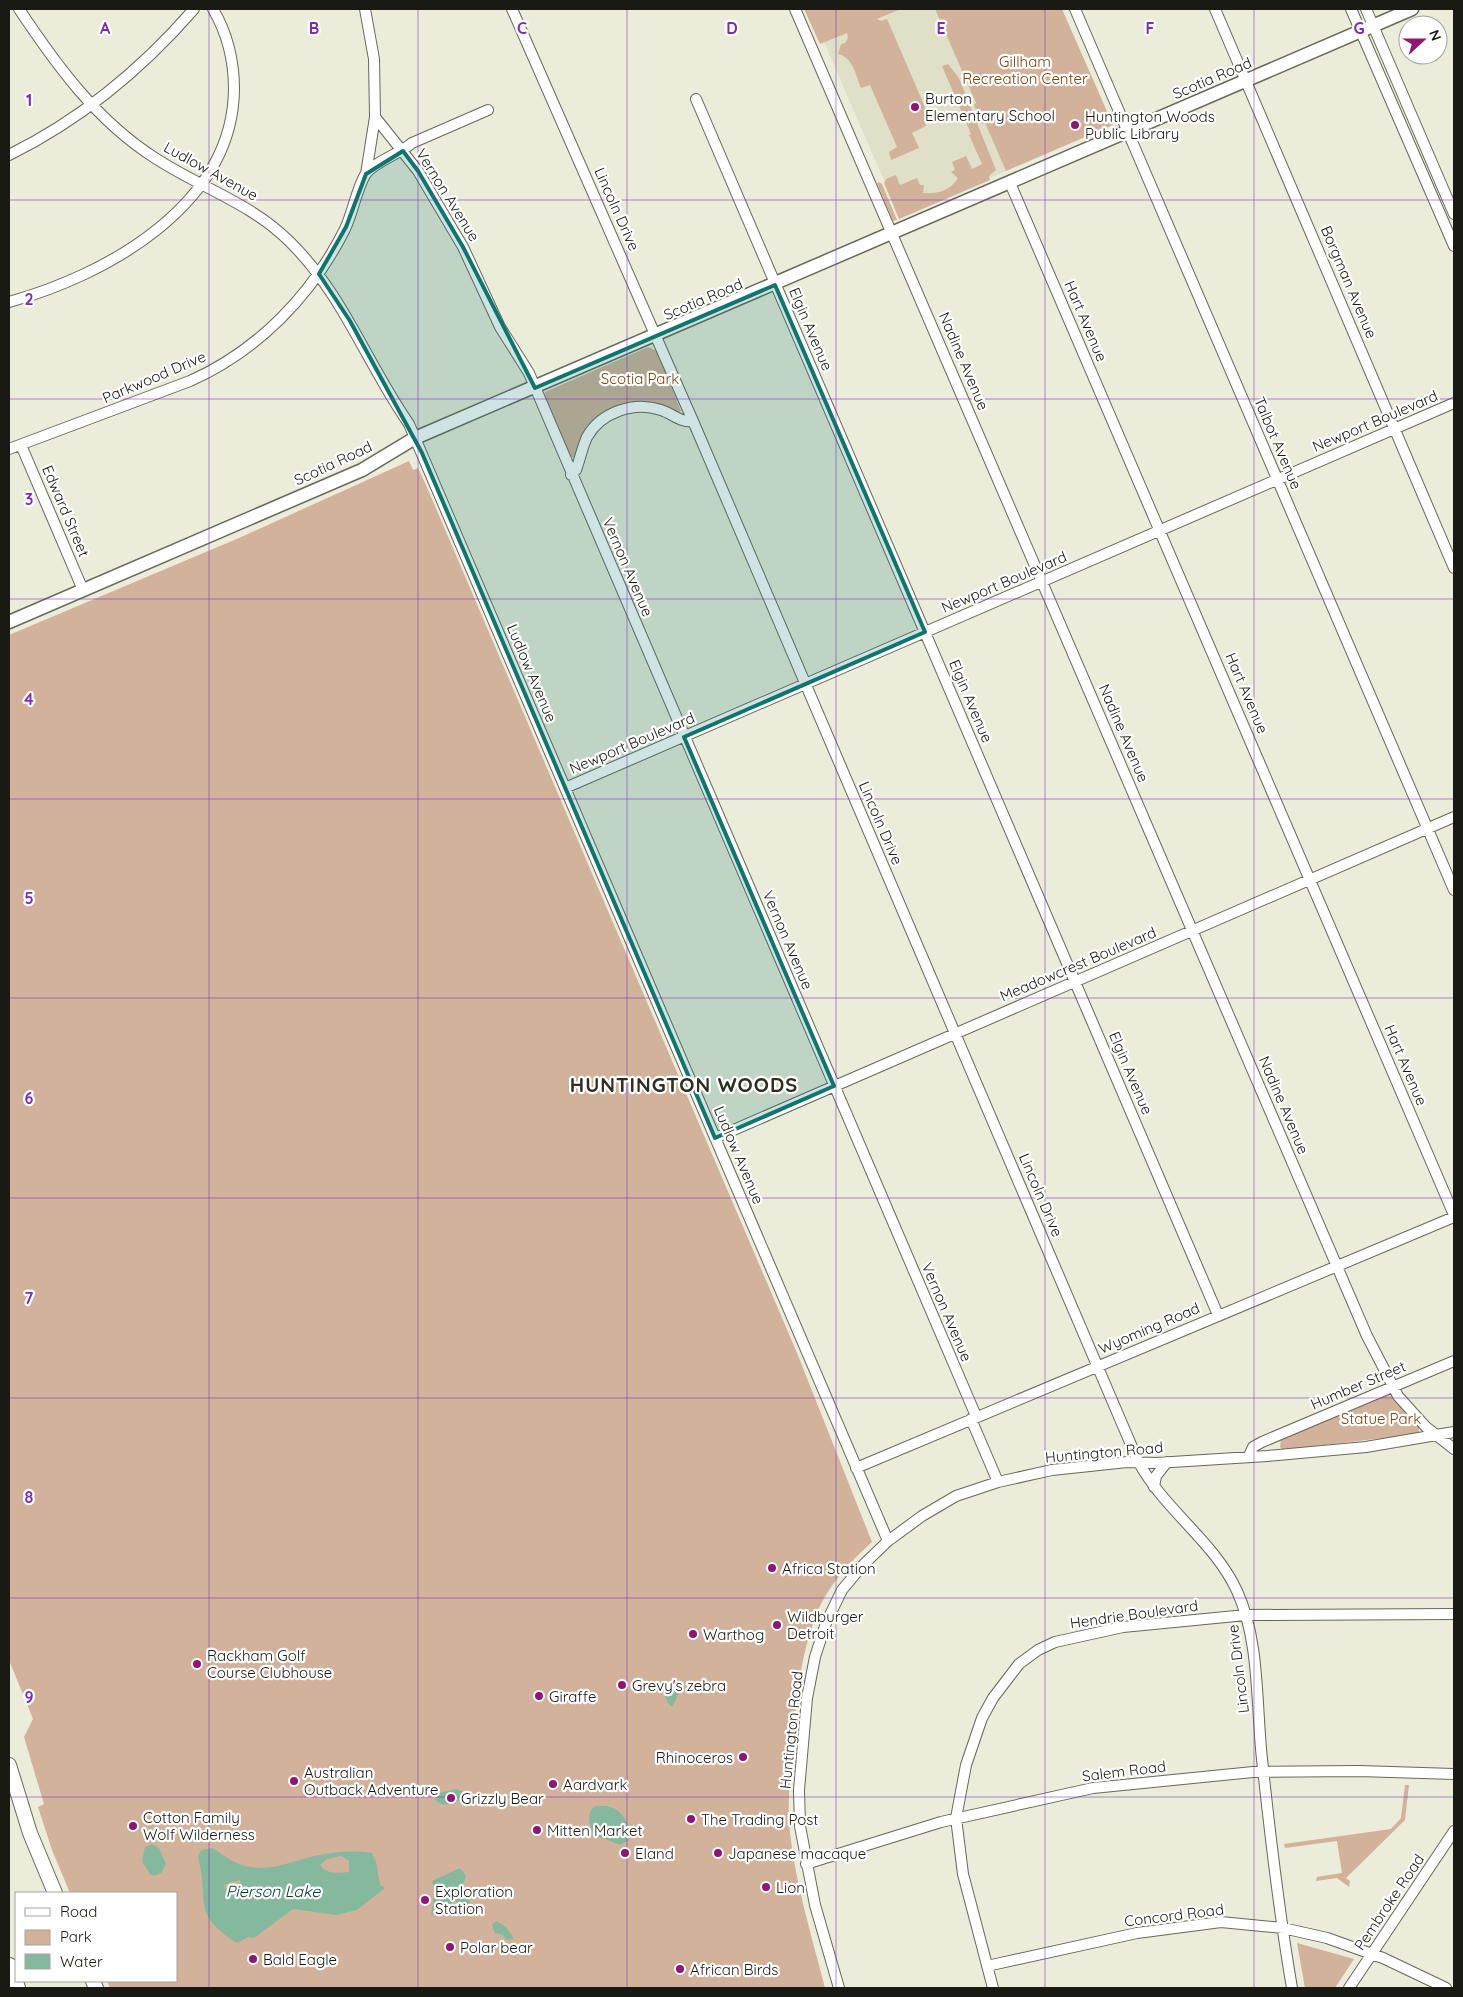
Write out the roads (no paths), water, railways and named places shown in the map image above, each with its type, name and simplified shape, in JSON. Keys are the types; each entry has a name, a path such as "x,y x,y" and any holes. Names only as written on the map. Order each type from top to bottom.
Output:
{"highway":[{"path":"9,1967 16,1988"}],"main road":[{"path":"9,1765 30,1833 56,1892"}],"street":[{"name":"Ludlow Avenue","path":"19,9 91,106 117,129 156,158 258,215 289,241 319,274 350,321 383,386 409,424 888,1541"},
{"path":"9,155 42,138 91,106 140,67 194,9"},
{"path":"9,302 66,282 108,261 161,226 203,183 222,149 234,98 233,71 228,42 213,9"},
{"path":"365,9 375,75 375,117"},
{"name":"Lincoln Drive","path":"512,9 693,421 1138,1462 1154,1487 1227,1572 1246,1615 1250,1630 1264,1772 1292,1988"},
{"name":"Nadine Avenue","path":"795,9 1043,581 1336,1266 1392,1387 1415,1416 1454,1449"},
{"name":"Talbot Avenue","path":"1075,9 1454,890"},
{"name":"Borgman Avenue","path":"1215,9 1454,568"},
{"path":"1351,9 1454,246"},
{"path":"1366,9 1454,214"},
{"name":"Scotia Road","path":"9,622 362,470 416,438 1412,9"},
{"name":"Elgin Avenue","path":"696,99 1218,1315"},
{"path":"366,174 403,152 412,143 488,110"},
{"name":"Vernon Avenue","path":"375,117 418,171 463,246 500,327 528,373 834,1086 998,1482"},
{"name":"Parkwood Drive","path":"9,449 190,381 212,370 248,346 271,327 319,274 346,227 366,174 375,117"},
{"path":"1413,149 1424,145"},
{"name":"Hart Avenue","path":"1010,183 1161,530 1454,1216"},
{"name":"Newport Boulevard","path":"565,788 1454,403"},
{"path":"571,475 576,470 590,432 618,411 636,406 651,407 687,422 693,421"},
{"name":"Edward Street","path":"21,444 83,590"},
{"name":"Meadowcrest Boulevard","path":"715,1138 1454,817"},
{"name":"Wyoming Road","path":"856,1468 1454,1216"},
{"name":"Humber Street","path":"1250,1456 1253,1446 1454,1361"},
{"name":"Huntington Road","path":"839,1988 806,1864 800,1826 799,1790 807,1698 826,1623 842,1590 862,1566 888,1541 939,1506 962,1494 998,1482 1052,1470 1138,1462 1276,1455 1366,1447 1454,1432"},
{"path":"1274,1437 1276,1455"},
{"path":"1154,1487 1156,1476 1167,1462"},
{"name":"Hendrie Boulevard","path":"993,1988 962,1866 956,1818 966,1765 982,1718 1005,1680 1019,1664 1038,1650 1073,1636 1123,1628 1246,1615 1454,1614"},
{"name":"Salem Road","path":"806,1864 956,1818 1093,1788 1264,1772 1360,1771 1454,1774"},
{"name":"Pembroke Road","path":"1349,1988 1454,1832"},
{"name":"Concord Road","path":"987,1966 1137,1933 1208,1923 1283,1928 1336,1940 1373,1954 1446,1988"}],"water":[{"path":"674,1688 678,1695 672,1707 664,1695"},
{"path":"457,1789 464,1792 464,1799 445,1805 437,1802 435,1799 439,1793"},
{"path":"595,1806 610,1807 619,1811 628,1823 630,1837 628,1841 620,1845 594,1835 589,1816"},
{"path":"152,1844 159,1848 166,1864 161,1873 154,1876 150,1874 142,1861 145,1847"},
{"name":"Pierson Lake","path":"213,1848 235,1862 258,1868 274,1867 329,1853 372,1853 376,1862 380,1885 385,1888 357,1910 336,1915 293,1909 254,1938 248,1937 237,1943 222,1933 207,1914 204,1906 198,1857 201,1850","holes":["341,1856 349,1861 349,1872 329,1872 320,1865 327,1859","240,1880 241,1887 238,1898 227,1891 224,1885"]},
{"path":"460,1868 466,1876 463,1885 458,1887 461,1896 469,1897 470,1905 464,1907 455,1901 449,1905 449,1908 442,1905 441,1911 445,1913 440,1913 437,1908 435,1913 431,1915 435,1890 432,1881"},
{"path":"497,1921 506,1927 514,1939 506,1940 503,1935 495,1933 492,1924"}],"place":[{"name":"Burton Elementary School","path":"915,107"},
{"name":"Huntington Woods Public Library","path":"1075,125"},
{"name":"Africa Station","path":"772,1568"},
{"name":"Wildburger Detroit","path":"777,1625"},
{"name":"Warthog","path":"693,1634"},
{"name":"Rackham Golf Course Clubhouse","path":"197,1664"},
{"name":"Grevy's zebra","path":"622,1685"},
{"name":"Giraffe","path":"539,1696"},
{"name":"Rhinoceros","path":"743,1757"},
{"name":"Australian Outback Adventure","path":"294,1781"},
{"name":"Aardvark","path":"553,1784"},
{"name":"Grizzly Bear","path":"451,1798"},
{"name":"The Trading Post","path":"691,1819"},
{"name":"Cotton Family Wolf Wilderness","path":"133,1826"},
{"name":"Mitten Market","path":"537,1830"},
{"name":"Eland","path":"625,1853"},
{"name":"Japanese macaque","path":"718,1853"},
{"name":"Lion","path":"766,1887"},
{"name":"Exploration Station","path":"425,1900"},
{"name":"Polar bear","path":"450,1947"},
{"name":"Bald Eagle","path":"253,1959"},
{"name":"African Birds","path":"680,1969"}],"district":[{"name":"HUNTINGTON WOODS","path":"684,1084"}],"park label":[{"name":"Gillham Recreation Center","path":"1025,70"},
{"name":"Scotia Park","path":"640,378"},
{"name":"Statue Park","path":"1381,1418"}]}
